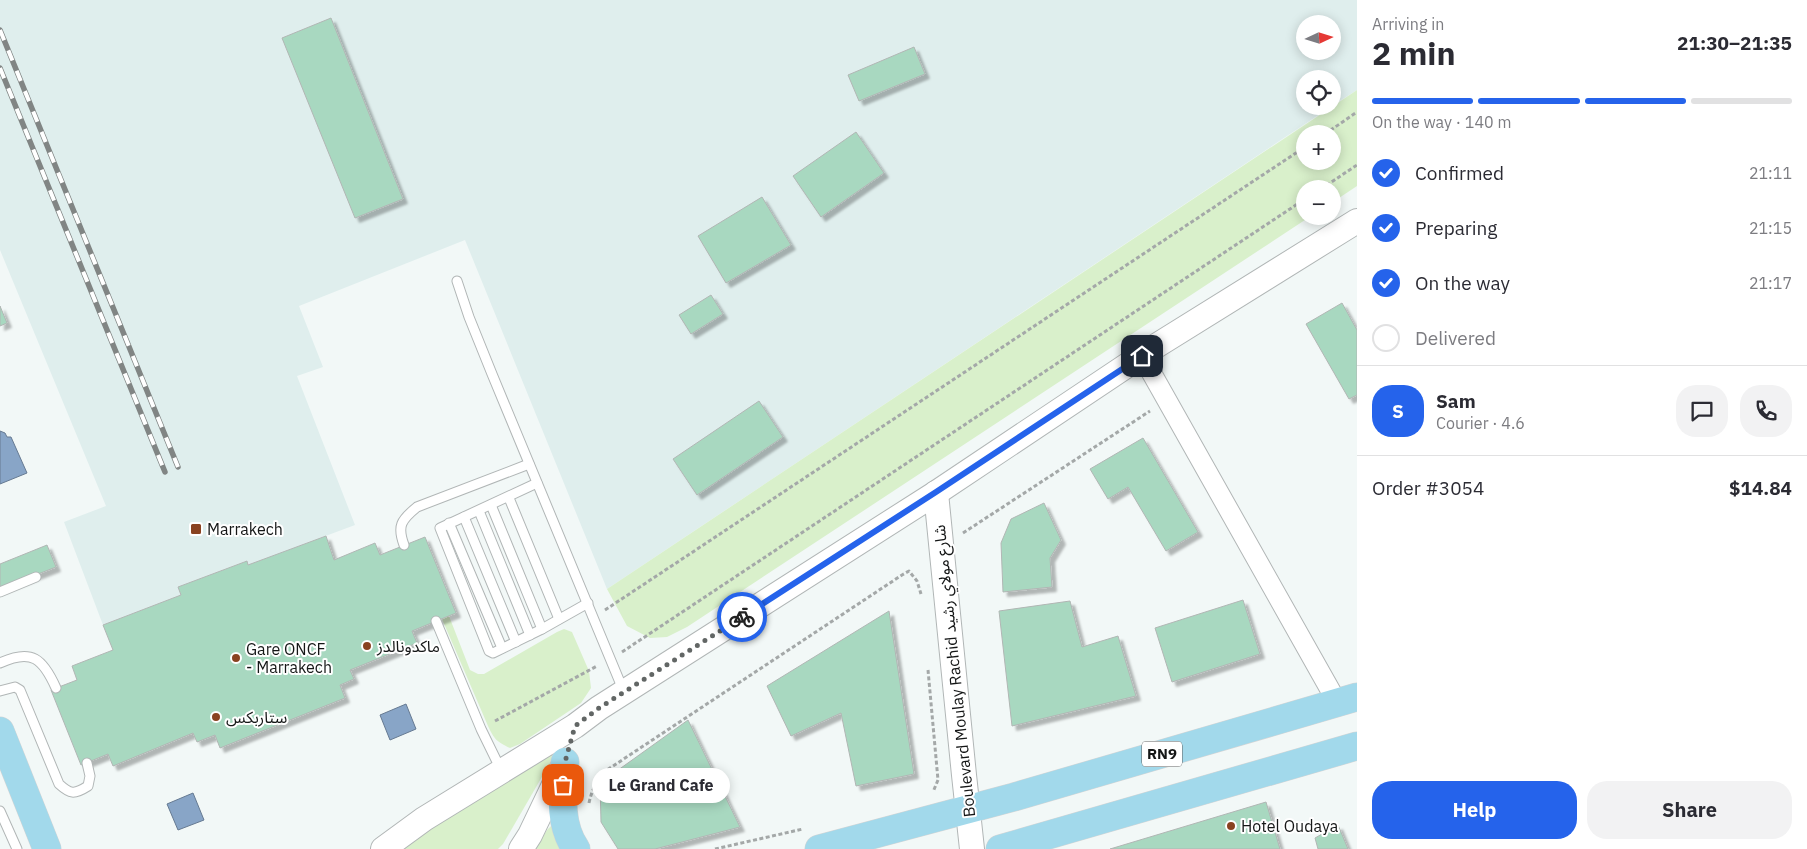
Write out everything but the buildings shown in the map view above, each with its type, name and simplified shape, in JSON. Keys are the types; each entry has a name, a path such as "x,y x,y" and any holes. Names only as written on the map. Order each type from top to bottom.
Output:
{"main road":[{"name":"RN9","path":"812,839 968,810 1347,699"},
{"path":"0,731 47,849"},
{"path":"1000,849 1357,746"},
{"path":"565,762 562,812 568,835 576,849"}],"street":[{"path":"383,849 424,819 575,726 599,708 936,492 1142,356 1357,221"},
{"path":"1142,356 1347,699"},
{"name":"Boulevard Moulay Rachid شارع مولاي رشيد","path":"936,492 972,849"},
{"path":"521,849 541,814 565,762 575,726"}],"lane":[{"path":"456,281 529,464 624,692"},
{"path":"404,546 399,532 405,517 417,507 529,464"},
{"path":"537,483 509,498 441,526 440,530 489,651 493,653 516,642 588,603"},
{"path":"509,498 559,619"},
{"path":"491,505 542,629"},
{"path":"479,511 530,635"},
{"path":"464,517 516,642"},
{"path":"449,523 502,648"},
{"path":"0,592 36,578"},
{"path":"436,621 481,729 502,772"},
{"path":"0,663 11,658 25,656 37,659 48,670 56,688"},
{"path":"0,692 10,687 20,690 59,784 67,792 78,793 88,786 90,776 87,763"},
{"path":"0,811 17,849"}],"path":[{"path":"1338,125 1357,112"},
{"path":"593,616 615,604 1296,153"},
{"path":"1334,180 1357,165"},
{"path":"481,729 611,659 1296,205"},
{"path":"956,538 1168,399"},
{"path":"589,808 592,790 598,779 607,770 902,575 909,571 917,580 922,596"},
{"path":"927,798 932,793 938,780 928,664"},
{"path":"716,849 812,839"}],"shaded area":[{"path":"0,0 1357,0 1357,90 1341,100 1341,70 1296,70 1296,115 1318,115 1303,125 1296,125 1296,130 607,589 465,240 299,306 323,367 297,376 355,525 248,565 246,561 178,587 181,595 103,625 64,522 106,506 0,250"}],"green space":[{"path":"1357,90 1357,186 1341,197 1341,180 1296,180 1297,225 687,627 667,637 650,638 627,626 607,589 1296,131 1296,170 1341,170 1341,125 1304,125 1319,115 1341,115 1341,101"},
{"path":"449,616 470,670 478,674 484,674 557,632 564,629 572,632 589,671 591,688 581,703 520,744 510,748 506,746 496,740 488,726 442,619"},
{"path":"550,751 553,755 550,763 503,844 498,849 399,849"},
{"path":"551,826 556,827 566,849 535,849 547,830"}],"water":[{"path":"0,431 5,433 7,437 11,437 27,473 0,484"},
{"path":"406,704 416,729 390,740 380,715"},
{"path":"193,793 204,820 178,830 167,804"}],"railway":[{"path":"0,30 178,467"},
{"path":"0,68 165,472"}],"way so far":[{"path":"563,785 565,762 575,726 599,708 742,617"}],"place":[{"name":"Marrakech","path":"196,529"},
{"name":"ماكدونالدز","path":"367,646"},
{"name":"Gare ONCF - Marrakech","path":"236,658"},
{"name":"ستاربكس","path":"216,717"},
{"name":"Le Grand Cafe","path":"563,785"},
{"name":"Hotel Oudaya","path":"1231,826"}],"route":[{"path":"742,617 1142,356"}]}
